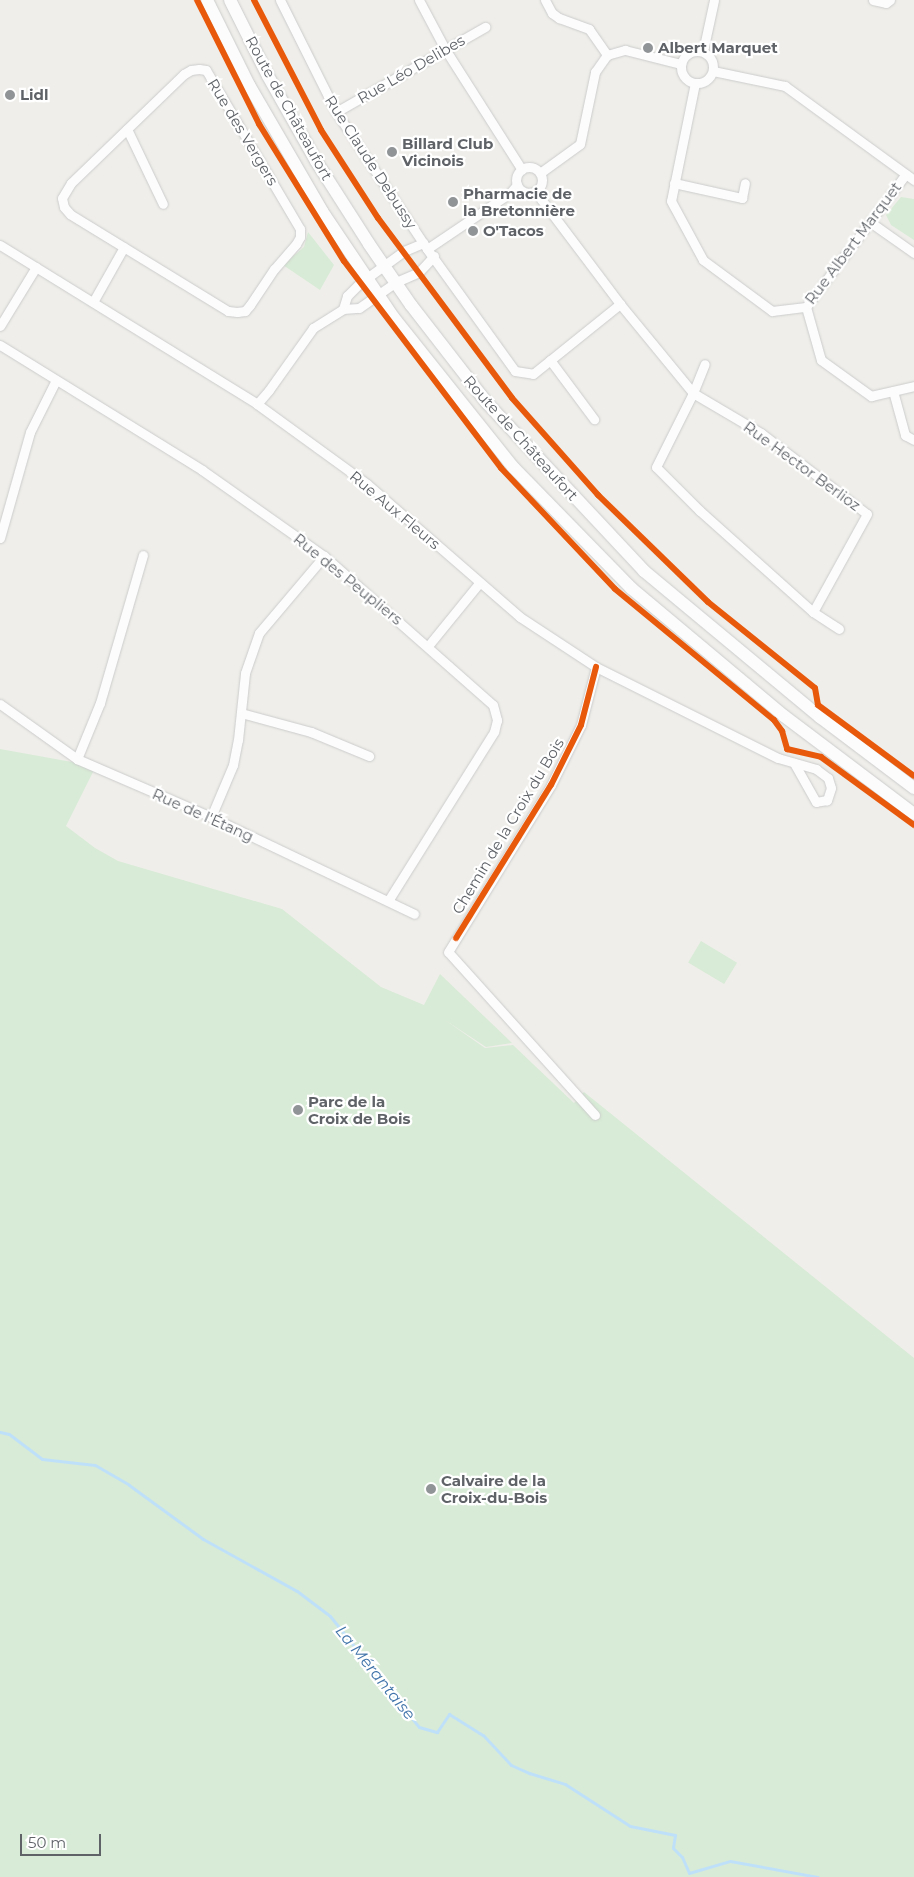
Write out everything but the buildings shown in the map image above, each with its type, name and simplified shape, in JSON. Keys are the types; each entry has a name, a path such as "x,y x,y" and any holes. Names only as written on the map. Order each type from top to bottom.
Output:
{"main road":[{"name":"Route de Châteaufort","path":"207,0 249,84 293,164 378,295 513,467 631,588 784,716 914,814"},
{"name":"Route de Châteaufort","path":"230,0 268,76 316,160 384,265 392,285 488,403 644,571 820,717 914,788"}],"street":[{"name":"Rue Claude Debussy","path":"280,0 336,112 425,246 515,371 533,374 620,304"},
{"path":"419,0 445,49 522,170"},
{"path":"545,0 552,13 559,18 589,29 607,55"},
{"path":"703,51 714,0"},
{"path":"873,0 886,3 890,0"},
{"name":"Rue Léo Delibes","path":"336,112 485,27"},
{"path":"540,173 580,144 595,72 607,55 625,50 680,64"},
{"path":"703,51 711,59 713,71 705,81 695,83 683,76 680,64 689,52 703,51"},
{"name":"Rue des Vergers","path":"191,70 206,70 300,229 300,237 274,269 250,305 245,310 237,312 228,311 124,247 70,214 64,207 62,198 70,183 184,74 191,70"},
{"path":"713,71 785,86 914,180"},
{"name":"Rue Albert Marquet","path":"695,83 670,201 703,260 772,311 806,307 906,174"},
{"path":"127,129 163,204"},
{"path":"532,168 540,173 542,180 537,191 526,192 517,185 516,179 522,170 532,168"},
{"path":"674,183 742,198 745,183"},
{"path":"343,309 347,296 384,265 404,251 425,246 510,192 517,185"},
{"name":"Rue Hector Berlioz","path":"537,191 541,199 620,304 692,393 761,433 867,514 813,612"},
{"path":"870,222 914,253"},
{"name":"Rue Aux Fleurs","path":"0,245 257,404 367,484 520,617 596,667 778,758 816,769 828,778 831,788 827,800 816,802 794,763"},
{"path":"93,302 124,247"},
{"path":"257,404 313,328 343,309 359,308 392,285 419,272 434,256"},
{"path":"0,326 36,268"},
{"path":"806,307 821,360 871,396 914,386"},
{"name":"Rue des Peupliers","path":"0,345 202,470 324,556 428,646 493,706 497,720 494,732 388,901"},
{"path":"550,360 594,419"},
{"path":"706,364 656,467 700,511 813,612 839,629"},
{"path":"0,538 30,432 56,380"},
{"path":"893,391 905,435 914,440"},
{"path":"77,759 100,703 143,555"},
{"path":"211,817 233,765 245,673 259,633 324,556"},
{"path":"428,646 480,582"},
{"name":"Chemin de la Croix du Bois","path":"595,1115 448,952 551,785 581,725 596,667"},
{"name":"Rue de l'Étang","path":"0,704 77,759 211,817 414,914"},
{"path":"241,713 311,732 369,756"}],"green space":[{"path":"901,197 914,199 914,240 891,225 886,215"},
{"path":"308,232 334,265 320,290 283,265 304,247"},
{"path":"0,749 72,762 94,770 66,826 95,848 118,861 282,909 381,987 424,1005 440,974 512,1043 486,1047 445,1020 485,1048 513,1045 574,1103 584,1092 914,1358 914,1877 0,1877"},
{"path":"701,941 737,963 724,984 688,962"}],"waterway":[{"name":"La Mérantaise","path":"0,1432 9,1434 42,1459 95,1465 129,1485 203,1539 297,1591 330,1616 419,1727 437,1732 449,1714 483,1735 511,1765 529,1773 565,1784 630,1826 675,1835 673,1848 682,1857 689,1873 730,1861 818,1877"}],"cycle path":[{"path":"197,0 259,124 344,261 501,468 615,589 774,720 782,731 787,749 821,757 914,825"},
{"path":"254,0 321,130 378,218 512,398 598,495 708,602 815,688 818,705 914,776"},
{"path":"456,938 551,785 581,725 596,667"}],"place":[{"name":"Albert Marquet","path":"648,48"},
{"name":"Lidl","path":"10,95"},
{"name":"Billard Club Vicinois","path":"392,152"},
{"name":"Pharmacie de la Bretonnière","path":"453,202"},
{"name":"O'Tacos","path":"473,231"},
{"name":"Parc de la Croix de Bois","path":"298,1110"},
{"name":"Calvaire de la Croix-du-Bois","path":"431,1489"}]}
